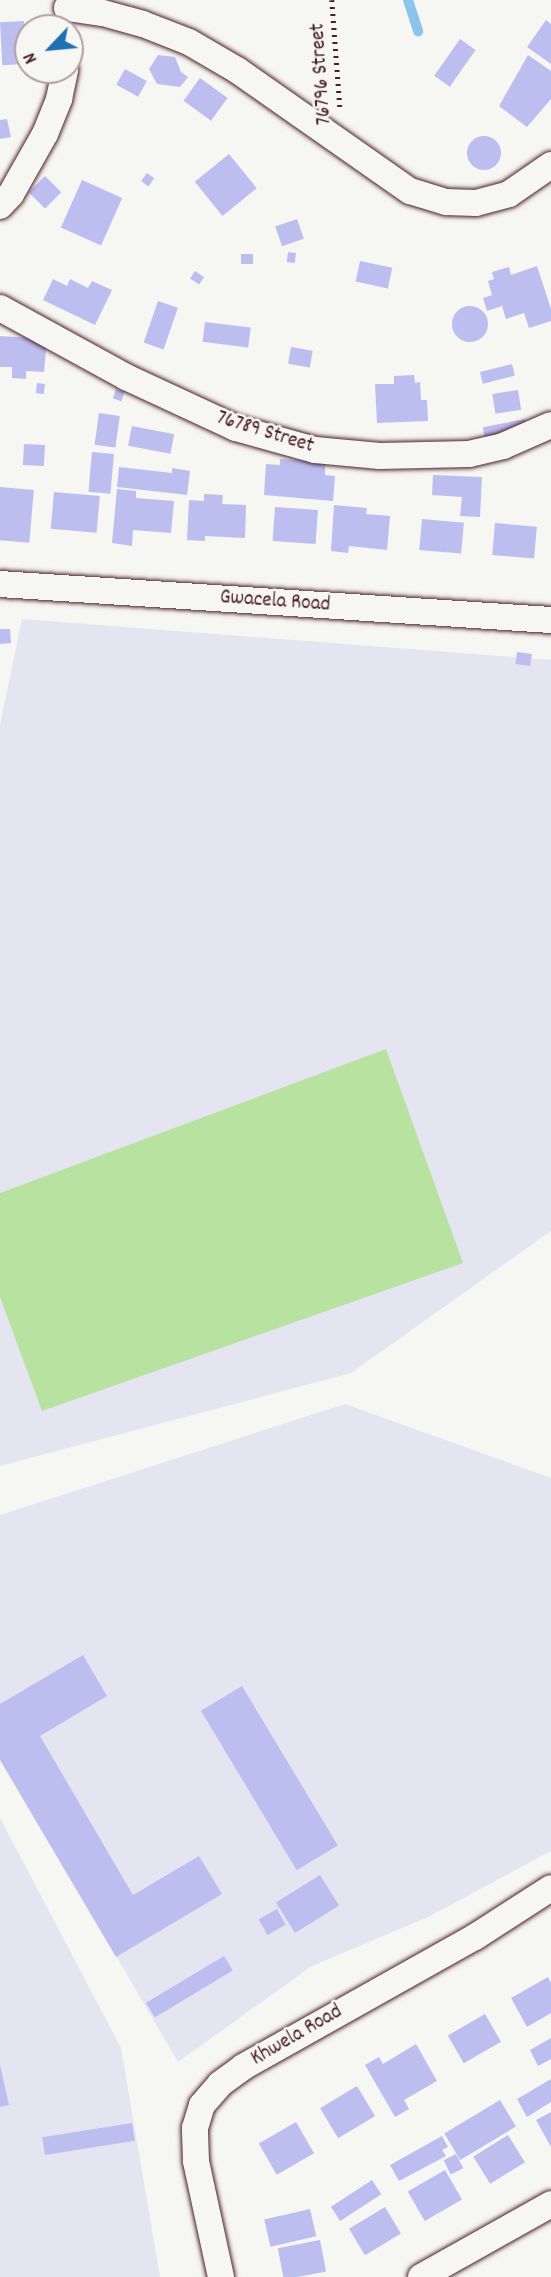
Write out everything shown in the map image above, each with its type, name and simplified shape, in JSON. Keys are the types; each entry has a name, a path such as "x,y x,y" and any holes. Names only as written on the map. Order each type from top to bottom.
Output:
{"street":[{"path":"67,12 103,13 143,24 189,42 237,70 410,191 446,202 476,203 509,194 551,165"},
{"path":"0,206 11,194 45,134 62,84"},
{"name":"76789 Street","path":"0,307 127,377 236,428 315,450 380,456 470,454 503,446 551,425"},
{"name":"Gwacela Road","path":"0,584 551,620"},
{"name":"Khwela Road","path":"221,2277 195,2161 195,2128 202,2105 220,2084 243,2067 475,1937 551,1888"},
{"path":"421,2277 551,2204"}],"path":[{"name":"76796 Street","path":"332,0 343,146"}],"shaded area":[{"path":"22,619 551,660 551,1231 351,1373 0,1466 0,725"},
{"path":"345,1404 551,1478 551,1851 428,1917 312,1966 178,2062 0,1757 0,1515"},
{"path":"0,1818 121,2048 160,2277 0,2277"}],"green space":[{"path":"386,1049 463,1263 42,1411 0,1297 0,1193"}],"building":[{"path":"546,20 551,24 551,64 527,47"},
{"path":"0,22 14,22 14,65 2,65"},
{"path":"460,39 476,50 450,87 434,76"},
{"path":"158,55 175,57 181,72 188,77 180,87 157,84 149,69"},
{"path":"528,55 551,71 551,99 527,127 499,106"},
{"path":"125,69 147,81 138,97 116,85"},
{"path":"200,78 228,98 211,121 184,101"},
{"path":"7,119 11,137 0,139 0,120"},
{"path":"484,136 496,141 501,153 496,165 484,170 472,165 467,153 472,141"},
{"path":"229,154 257,188 222,216 195,182"},
{"path":"147,173 154,178 148,186 141,181"},
{"path":"45,176 61,192 45,209 29,192"},
{"path":"82,180 122,198 101,245 61,228"},
{"path":"297,219 304,239 282,246 275,226"},
{"path":"288,252 296,253 295,263 287,262"},
{"path":"241,254 253,254 253,264 241,264"},
{"path":"360,261 392,268 388,288 356,282"},
{"path":"537,266 551,309 551,321 529,328 524,313 506,319 502,306 487,311 483,298 492,295 488,281 494,279 492,272 509,267 511,275"},
{"path":"195,271 204,277 199,285 190,278"},
{"path":"53,279 67,286 70,279 88,288 92,281 112,290 95,325 43,300"},
{"path":"158,301 178,308 164,349 144,343"},
{"path":"470,306 483,311 488,324 483,337 470,342 457,337 452,324 457,311"},
{"path":"205,322 251,328 248,347 203,342"},
{"path":"0,336 47,339 44,372 26,371 26,379 12,378 12,367 0,367"},
{"path":"291,347 313,351 310,368 288,364"},
{"path":"512,364 515,376 483,384 480,372"},
{"path":"414,375 415,383 420,382 421,400 427,400 428,421 377,423 375,384 394,384 394,376"},
{"path":"37,383 45,384 44,394 36,393"},
{"path":"116,389 125,392 121,401 113,399"},
{"path":"518,390 521,410 495,414 492,394"},
{"path":"99,413 120,416 115,448 95,445"},
{"path":"525,419 528,435 486,443 483,427"},
{"path":"132,426 174,434 170,454 128,446"},
{"path":"24,444 45,445 44,466 23,465"},
{"path":"92,452 114,454 110,494 89,492"},
{"path":"280,459 325,462 325,475 335,476 333,501 264,495 266,464 280,465"},
{"path":"119,467 172,473 172,468 190,471 187,495 117,487"},
{"path":"433,475 482,477 480,517 460,516 462,497 432,495"},
{"path":"0,487 34,490 29,543 0,540"},
{"path":"117,489 136,491 136,498 174,501 171,533 133,530 132,546 112,543"},
{"path":"54,492 100,496 97,533 51,529"},
{"path":"204,494 223,495 222,504 246,505 245,538 205,536 205,541 187,540 189,500 204,501"},
{"path":"334,505 367,508 366,514 390,516 387,550 349,546 348,553 331,551"},
{"path":"275,507 318,510 316,544 273,541"},
{"path":"422,519 464,523 461,554 419,550"},
{"path":"495,523 537,527 534,559 492,555"},
{"path":"0,629 10,629 11,643 0,644"},
{"path":"517,652 532,654 530,666 515,664"},
{"path":"83,1655 107,1696 40,1736 133,1895 199,1856 222,1894 116,1957 0,1760 0,1704"},
{"path":"242,1686 338,1845 297,1870 201,1711"},
{"path":"320,1875 339,1906 295,1933 276,1903"},
{"path":"277,1909 286,1925 267,1935 259,1919"},
{"path":"224,1956 233,1971 155,2017 146,2003"},
{"path":"548,1977 551,1983 551,2013 527,2027 511,1998"},
{"path":"485,2014 501,2042 464,2063 448,2036"},
{"path":"551,2038 551,2059 538,2066 530,2050"},
{"path":"416,2044 437,2081 404,2100 409,2109 395,2117 365,2065 379,2057 383,2064"},
{"path":"0,2065 9,2105 0,2107"},
{"path":"551,2079 551,2102 527,2117 517,2099"},
{"path":"357,2086 375,2116 338,2138 320,2108"},
{"path":"500,2100 516,2127 460,2160 444,2133"},
{"path":"551,2112 551,2147 536,2120"},
{"path":"296,2122 314,2153 277,2175 259,2144"},
{"path":"132,2123 135,2141 45,2155 42,2137"},
{"path":"508,2135 525,2162 490,2184 473,2157"},
{"path":"442,2136 448,2147 442,2150 446,2156 399,2181 390,2165"},
{"path":"456,2154 463,2168 451,2175 444,2160"},
{"path":"445,2170 462,2199 425,2221 408,2192"},
{"path":"372,2180 381,2194 340,2221 331,2207"},
{"path":"385,2207 401,2234 365,2255 349,2229"},
{"path":"310,2209 316,2236 271,2247 264,2220"},
{"path":"320,2240 326,2271 283,2277 278,2248"}],"waterway":[{"path":"408,0 418,31"}]}
